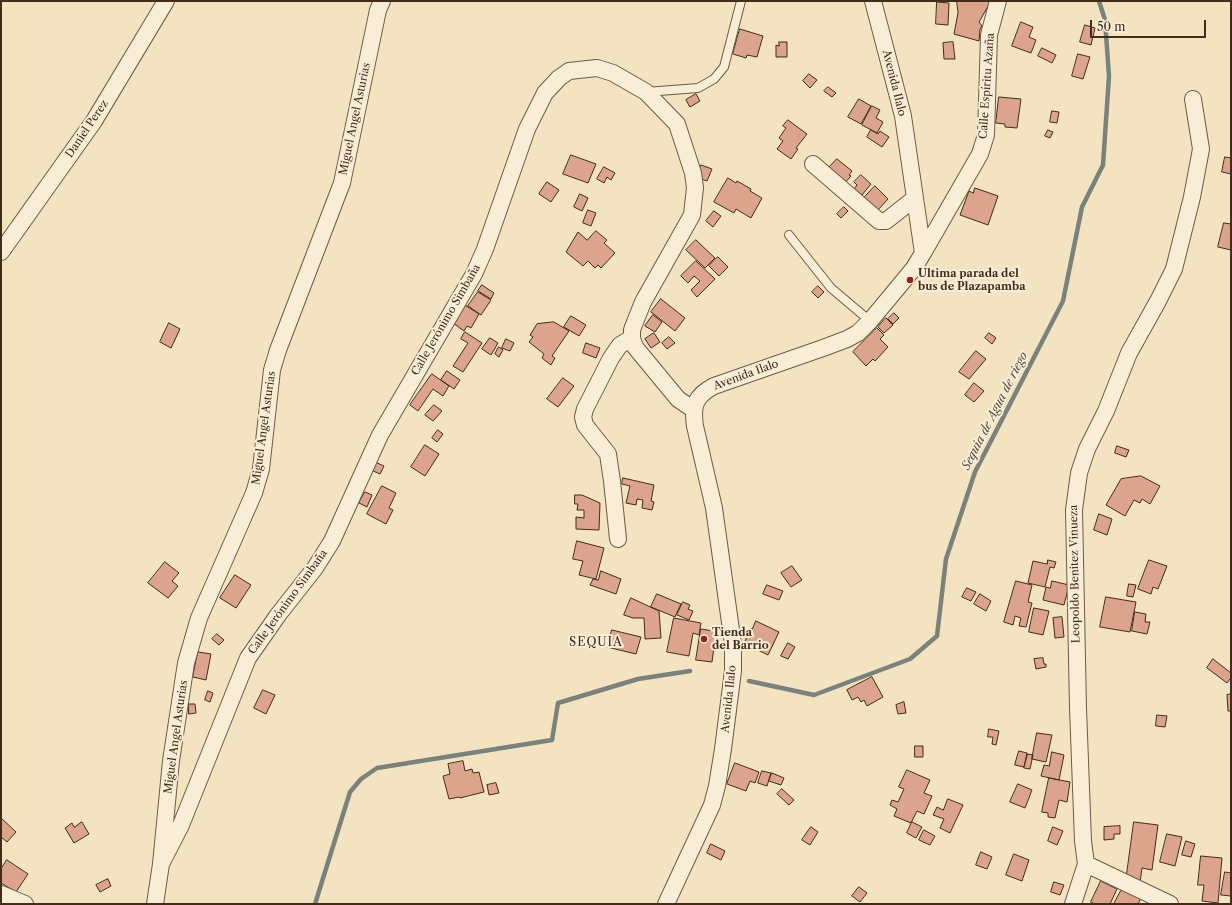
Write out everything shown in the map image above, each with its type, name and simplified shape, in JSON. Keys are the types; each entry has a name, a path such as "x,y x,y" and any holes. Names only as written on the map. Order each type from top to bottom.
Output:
{"street":[{"name":"Daniel Perez","path":"1,252 94,121 166,1"},
{"name":"Miguel Angel Asturias","path":"155,904 161,864 171,761 186,664 199,618 254,493 261,469 272,370 342,183 378,10 382,1"},
{"name":"Avenida Ilalo","path":"666,904 714,798 723,749 732,671 733,644 714,508 695,426 695,404 705,391 714,386 847,339 858,333 870,321 914,268 923,253 903,116 873,1"},
{"name":"Calle Espíritu Azaña","path":"923,253 980,154 986,135 989,35 998,1"},
{"name":"Calle Jerónimo Simbaña","path":"161,864 181,825 248,658 278,615 315,568 332,541 380,435 474,274 485,249 527,129 545,93 559,78 569,71 597,68 614,73 646,92 677,124 693,173 695,196 692,215 643,302 632,330 632,338"},
{"name":"Leopoldo Benitez Vinueza","path":"1072,904 1086,864 1083,841 1078,716 1074,510 1076,489 1079,473 1129,353 1174,269 1192,197 1200,155 1199,135 1193,99"},
{"path":"812,164 879,221 886,221 915,198"},
{"path":"618,539 612,473 608,454 585,425 583,417 585,409 611,358 620,345 632,338 635,347 678,399 694,410"},
{"path":"1086,864 1170,904"},
{"path":"1,894 25,904"}],"lane":[{"path":"646,92 698,88 714,79 724,67 741,1"},
{"path":"789,235 831,288 870,321"}],"building":[{"path":"957,1 991,1 979,22 982,26 980,29 979,41 954,34 958,13"},
{"path":"937,2 949,3 948,25 936,24"},
{"path":"1021,22 1033,27 1029,37 1036,40 1031,53 1012,46"},
{"path":"1085,25 1095,28 1091,45 1080,42"},
{"path":"740,29 763,36 757,57 747,55 746,58 733,54"},
{"path":"779,42 787,42 787,57 776,57 776,45 779,46"},
{"path":"953,42 955,59 944,59 943,43"},
{"path":"1042,48 1056,55 1052,63 1038,56"},
{"path":"1078,54 1090,57 1083,79 1072,76"},
{"path":"809,74 817,80 810,88 803,81"},
{"path":"828,87 836,93 832,97 824,91"},
{"path":"696,94 700,101 690,107 686,100"},
{"path":"999,97 1021,99 1017,128 1005,127 1005,124 996,123"},
{"path":"859,99 871,106 861,124 848,117"},
{"path":"872,106 880,110 876,118 883,122 877,133 862,125"},
{"path":"1052,111 1059,112 1057,123 1050,122"},
{"path":"788,120 807,134 796,148 798,149 791,159 777,149 783,141 779,138 786,128 783,126"},
{"path":"871,130 878,134 880,131 889,137 882,147 867,137"},
{"path":"1048,130 1053,132 1050,138 1045,136"},
{"path":"571,155 596,164 588,183 563,174"},
{"path":"1225,157 1231,158 1231,174 1222,172"},
{"path":"837,159 852,171 849,175 851,176 843,185 826,171"},
{"path":"701,165 712,169 707,181 696,177"},
{"path":"604,167 615,173 611,180 607,177 604,183 597,179"},
{"path":"861,175 871,184 862,195 854,189 857,185 854,182"},
{"path":"728,178 751,189 750,191 762,198 751,218 736,209 734,213 714,202"},
{"path":"547,182 559,190 551,202 539,194"},
{"path":"875,186 888,199 876,212 863,199"},
{"path":"975,188 998,196 988,225 960,215 969,191 973,193"},
{"path":"580,194 588,198 582,211 574,207"},
{"path":"844,207 848,211 841,218 837,214"},
{"path":"588,210 596,213 591,226 583,223"},
{"path":"714,211 721,216 713,227 706,221"},
{"path":"1224,223 1231,224 1231,250 1218,247"},
{"path":"596,231 607,240 604,243 615,253 601,268 598,265 595,268 588,261 583,266 566,252 578,232 587,240"},
{"path":"696,240 715,258 705,268 686,250"},
{"path":"718,257 728,267 719,276 709,266"},
{"path":"696,261 715,279 697,297 691,290 700,281 694,276 688,283 681,276"},
{"path":"482,285 494,293 491,299 478,291"},
{"path":"818,286 824,292 818,298 812,292"},
{"path":"478,292 491,300 481,315 468,306"},
{"path":"661,299 685,318 675,331 651,312"},
{"path":"465,305 479,314 471,328 467,326 464,331 453,323"},
{"path":"894,313 899,318 893,324 888,319"},
{"path":"653,315 662,322 655,332 645,326"},
{"path":"571,316 586,325 579,336 564,327"},
{"path":"886,318 893,325 884,333 878,327"},
{"path":"554,322 569,331 552,356 555,358 551,365 542,358 544,354 529,342 533,337 530,335 537,324"},
{"path":"169,323 180,329 171,348 160,342"},
{"path":"877,328 884,335 880,339 888,347 875,361 873,359 866,366 853,352"},
{"path":"465,332 482,343 463,372 453,366 468,343 461,339"},
{"path":"654,333 660,342 651,348 645,339"},
{"path":"989,333 996,338 992,344 985,338"},
{"path":"669,337 675,343 667,349 662,343"},
{"path":"490,338 498,343 491,355 482,349"},
{"path":"506,339 514,343 510,351 502,348"},
{"path":"586,343 600,348 596,358 583,353"},
{"path":"499,347 503,350 499,357 495,354"},
{"path":"976,351 986,359 969,379 959,372"},
{"path":"447,371 460,380 454,389 441,380"},
{"path":"432,374 449,386 443,396 433,389 418,411 410,405"},
{"path":"563,378 574,386 558,407 547,399"},
{"path":"974,383 984,391 974,402 965,395"},
{"path":"434,405 442,411 433,421 425,415"},
{"path":"438,430 443,434 437,442 432,438"},
{"path":"425,445 439,454 425,476 411,467"},
{"path":"1117,446 1129,450 1126,457 1115,453"},
{"path":"375,462 384,466 380,474 371,470"},
{"path":"1141,476 1160,486 1150,504 1142,499 1140,503 1134,500 1125,516 1106,505 1121,479"},
{"path":"623,478 654,485 651,501 654,502 652,510 642,508 643,500 637,499 636,505 626,503 630,486 622,484"},
{"path":"382,486 396,493 389,508 393,510 386,524 367,514"},
{"path":"365,492 372,495 367,507 359,503"},
{"path":"575,495 582,495 600,503 599,530 576,529 576,517 584,518 584,510 577,510 578,504 575,504"},
{"path":"1099,514 1112,519 1107,535 1094,530"},
{"path":"577,541 604,548 596,579 579,575 583,561 573,559"},
{"path":"1048,560 1056,562 1054,568 1050,567 1045,587 1028,583 1033,561 1047,564"},
{"path":"1149,560 1167,566 1158,589 1153,587 1151,594 1138,589"},
{"path":"165,562 179,573 172,581 178,586 168,598 148,583"},
{"path":"792,566 802,580 791,587 781,573"},
{"path":"601,571 621,579 616,594 590,585 593,579 598,580"},
{"path":"235,575 251,585 236,608 220,598"},
{"path":"1016,581 1032,585 1028,602 1032,603 1026,627 1019,626 1021,618 1015,616 1013,625 1004,622"},
{"path":"1052,581 1069,585 1064,605 1043,600 1046,587 1050,588"},
{"path":"1129,584 1136,585 1133,597 1127,596"},
{"path":"767,585 783,591 779,600 763,594"},
{"path":"967,588 976,592 971,601 962,597"},
{"path":"657,594 681,604 675,617 651,607"},
{"path":"980,594 991,601 986,611 974,604"},
{"path":"1106,597 1136,602 1130,632 1100,627"},
{"path":"631,598 659,611 661,638 645,639 644,618 633,618 624,615"},
{"path":"683,602 690,605 688,609 693,611 689,620 677,615"},
{"path":"1034,608 1049,611 1043,635 1029,632"},
{"path":"1135,612 1146,614 1145,622 1150,622 1147,634 1132,631"},
{"path":"1062,617 1064,637 1055,638 1053,618"},
{"path":"674,618 701,623 699,635 693,633 689,656 667,652"},
{"path":"756,621 779,632 768,655 744,643"},
{"path":"701,629 719,632 717,647 714,647 712,662 696,660"},
{"path":"612,630 641,637 636,654 607,647"},
{"path":"217,634 224,640 219,645 212,639"},
{"path":"788,643 795,647 788,659 781,656"},
{"path":"198,652 211,654 206,680 193,677"},
{"path":"1043,658 1046,667 1036,669 1034,659"},
{"path":"1213,659 1231,673 1231,679 1227,683 1207,668"},
{"path":"872,677 883,697 867,706 864,700 861,702 858,697 852,700 847,690"},
{"path":"263,690 275,695 266,714 254,708"},
{"path":"208,691 213,693 210,702 205,700"},
{"path":"1231,694 1231,711 1228,711 1227,695"},
{"path":"904,702 906,713 898,714 896,705"},
{"path":"189,704 195,704 196,713 189,714"},
{"path":"1157,715 1167,716 1165,727 1156,726"},
{"path":"989,729 999,731 996,745 992,744 993,737 988,737"},
{"path":"1037,733 1052,735 1046,762 1032,759"},
{"path":"915,746 923,746 923,757 915,757"},
{"path":"1019,751 1027,753 1024,767 1015,765"},
{"path":"1052,752 1064,755 1059,780 1041,776 1044,765 1049,766"},
{"path":"1028,754 1033,755 1030,769 1024,768"},
{"path":"463,761 465,771 472,769 473,773 479,772 484,792 449,799 443,776 450,774 448,764"},
{"path":"735,763 759,772 755,783 750,781 746,791 727,784"},
{"path":"907,770 930,780 924,793 932,796 924,814 917,811 911,823 894,816 897,809 890,805 892,800 898,802 904,789 899,787"},
{"path":"762,771 771,773 767,786 758,783"},
{"path":"772,773 784,778 781,785 769,781"},
{"path":"1049,778 1070,782 1067,802 1059,800 1055,818 1048,817 1048,813 1042,812"},
{"path":"496,783 499,793 489,795 487,785"},
{"path":"1018,784 1032,790 1025,808 1010,802"},
{"path":"782,789 794,800 789,805 777,794"},
{"path":"948,799 963,805 950,833 940,828 944,819 933,815 937,807 943,810"},
{"path":"1,818 16,832 7,842 1,837"},
{"path":"82,822 89,834 74,843 65,828 72,823 74,827"},
{"path":"912,822 922,827 916,838 907,833"},
{"path":"1134,822 1158,825 1152,870 1142,868 1140,883 1126,881"},
{"path":"1120,826 1120,834 1114,834 1114,839 1104,840 1104,827"},
{"path":"811,827 818,832 810,845 802,840"},
{"path":"1053,827 1063,831 1057,845 1048,841"},
{"path":"924,830 935,836 930,845 919,840"},
{"path":"1167,834 1182,837 1175,866 1160,862"},
{"path":"1186,841 1195,844 1191,857 1182,855"},
{"path":"711,844 725,851 721,860 707,853"},
{"path":"981,852 992,857 987,869 976,865"},
{"path":"1014,854 1029,860 1022,881 1006,875"},
{"path":"1201,856 1222,858 1218,903 1202,901 1204,885 1198,885"},
{"path":"7,860 28,874 16,892 1,883 1,869"},
{"path":"1225,872 1231,873 1231,896 1221,895"},
{"path":"108,879 111,886 100,892 96,885"},
{"path":"1101,881 1117,889 1110,904 1095,904 1091,902"},
{"path":"1054,882 1064,885 1060,895 1051,892"},
{"path":"859,887 867,893 860,902 852,896"},
{"path":"1123,887 1142,896 1138,904 1114,904"}],"waterway":[{"name":"Sequia de Agua de riego","path":"749,681 814,695 910,659 937,636 946,559 975,472 1063,301 1082,207 1103,165 1109,76 1105,20 1099,1"},
{"path":"315,904 350,792 361,779 377,768 552,740 558,703 638,679 690,671"}],"place":[{"name":"Ultima parada del bus de Plazapamba","path":"910,280"},
{"name":"Tienda del Barrio","path":"704,639"}],"district":[{"name":"SEQUIA","path":"596,643"}]}
